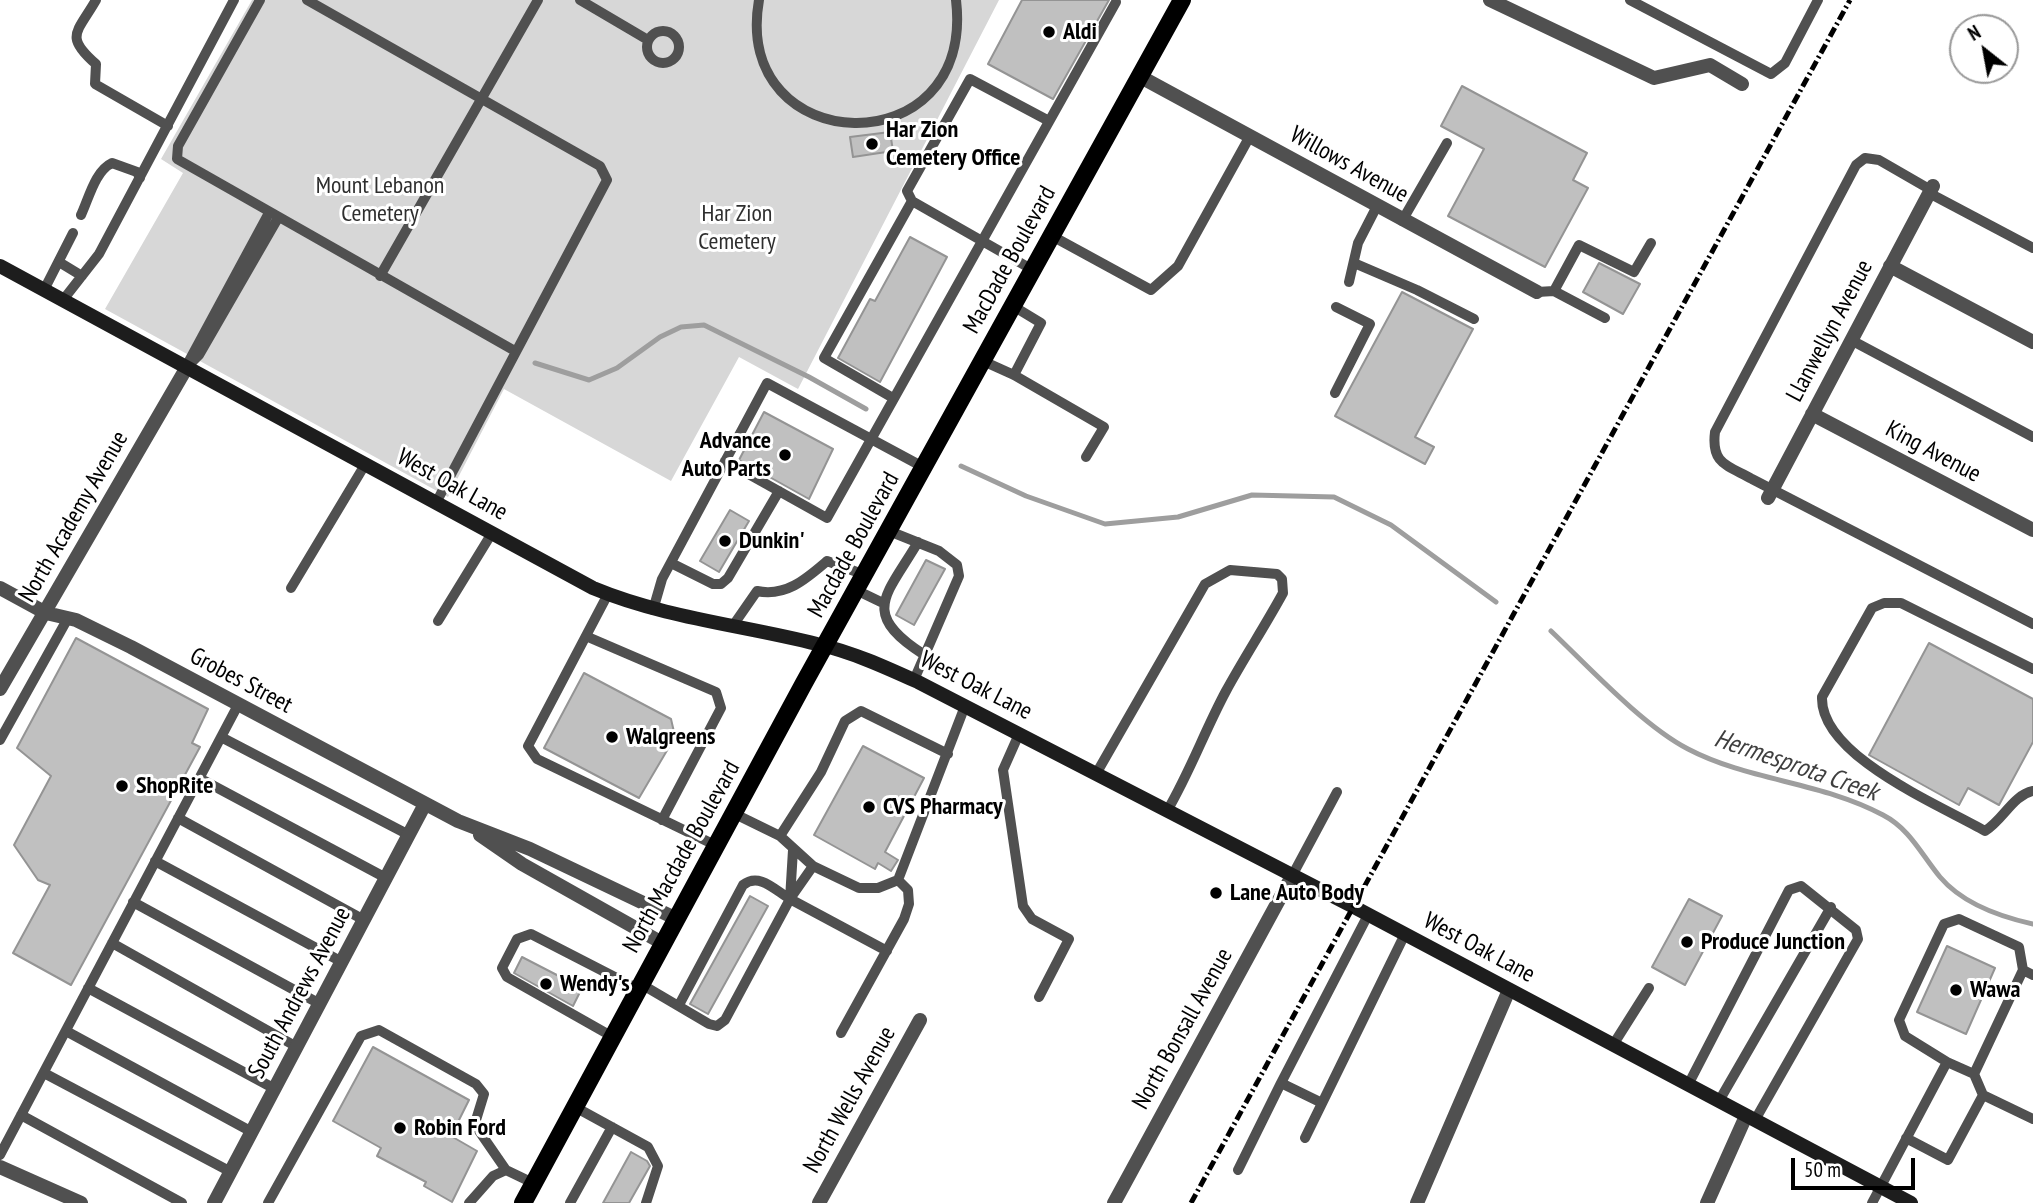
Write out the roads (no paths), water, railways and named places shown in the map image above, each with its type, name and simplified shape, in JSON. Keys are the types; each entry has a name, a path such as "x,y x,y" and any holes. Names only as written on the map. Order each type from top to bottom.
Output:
{"main road":[{"path":"1139,76 1178,1"},
{"name":"MacDade Boulevard","path":"925,468 1139,76"},
{"name":"West Oak Lane","path":"0,267 437,501 558,571 608,594 653,610 826,646 881,664 914,680 1405,934 1911,1203"},
{"name":"Macdade Boulevard","path":"826,646 925,468"},
{"name":"North Macdade Boulevard","path":"523,1203 826,646"}],"street":[{"path":"1490,0 1654,78 1710,65 1742,84"},
{"name":"Willows Avenue","path":"1139,76 1537,292"},
{"name":"Llanwellyn Avenue","path":"1771,493 1931,190"},
{"path":"1890,266 2033,342"},
{"name":"North Academy Avenue","path":"0,689 187,367"},
{"name":"King Avenue","path":"1812,414 2033,530"},
{"name":"Grobes Street","path":"0,588 46,613 68,618 131,647 458,821 530,849 677,919"},
{"name":"South Andrews Avenue","path":"214,1203 425,804"},
{"name":"Grobes Street","path":"458,821 522,864 664,944"},
{"name":"North Bonsall Avenue","path":"1114,1203 1292,876"},
{"path":"1417,1203 1509,990"},
{"name":"North Wells Avenue","path":"819,1203 920,1020"},
{"path":"1707,1203 1751,1118"},
{"path":"0,1167 80,1203"}],"lane":[{"path":"96,0 75,38 76,47 96,64 95,84 168,126"},
{"path":"63,300 99,254 234,0"},
{"path":"260,0 176,152 181,164 515,351"},
{"path":"307,0 600,166 607,175 607,180 437,501"},
{"path":"380,276 538,0"},
{"path":"580,0 648,40"},
{"path":"759,0 755,23 761,57 777,87 802,110 834,122 867,124 900,115 928,96 948,68 958,35 956,0"},
{"path":"1630,0 1771,74 1785,64 1818,0"},
{"path":"725,461 827,518 1116,2"},
{"path":"1033,270 912,201 907,191 970,79 1049,121"},
{"path":"1052,236 1151,290 1178,266 1250,136"},
{"path":"1402,221 1447,143"},
{"path":"2033,248 1879,160 1865,158 1856,165 1715,432 1713,448 1717,459 1771,493 2033,624"},
{"path":"81,215 100,172 108,164 137,172 140,178"},
{"path":"893,398 824,358 912,201"},
{"path":"1349,282 1358,243 1377,206"},
{"path":"187,367 192,351 274,216"},
{"path":"44,290 73,233"},
{"path":"1553,291 1579,245 1634,272 1651,243"},
{"path":"59,262 82,276"},
{"path":"1354,263 1418,289 1474,319"},
{"path":"1537,292 1553,291 1605,318"},
{"path":"1013,306 1041,323 1014,375"},
{"path":"1335,393 1370,324 1336,307"},
{"path":"1852,340 2033,437"},
{"path":"983,361 1014,375 1104,427 1086,457"},
{"path":"653,610 662,579 767,383 925,468"},
{"path":"291,588 366,463"},
{"path":"671,563 713,584 721,584 728,578 779,491"},
{"path":"889,531 939,551 957,565 959,576 914,680"},
{"path":"438,621 492,533"},
{"path":"918,542 883,603 885,620 898,638 923,654"},
{"path":"732,627 757,591 783,591 802,582 827,561 861,582 883,603"},
{"path":"1096,774 1205,584 1230,570 1277,574 1284,586 1283,593 1227,690 1199,743 1189,773 1167,811"},
{"path":"608,594 588,637 528,746 530,753 537,759 717,846"},
{"path":"2033,669 1901,603 1884,603 1872,608 1822,697 1821,710 1835,735 1853,755 1985,831 1998,823 2022,793 2033,790"},
{"path":"0,740 68,618"},
{"path":"588,637 716,692 720,700 721,708 662,820"},
{"path":"0,1155 4,1140 44,1073 238,705"},
{"path":"735,814 780,836 813,866 859,888 878,888 898,880 965,706"},
{"path":"780,836 821,772 845,721 862,712 948,754"},
{"path":"1019,734 1003,770 1023,906 1032,919 1069,939 1040,997"},
{"path":"221,737 408,835"},
{"path":"199,778 386,878"},
{"path":"1292,876 1337,792"},
{"path":"178,818 364,920"},
{"path":"790,899 793,850"},
{"path":"155,861 342,962"},
{"path":"613,1037 507,977 502,968 517,939 531,934 717,1026 725,1020 790,899 813,866"},
{"path":"678,1005 743,885 750,880 759,879 790,899 887,951"},
{"path":"841,1033 887,951 909,904 908,890 898,880"},
{"path":"1689,1085 1789,890 1801,886 1856,930 1858,939 1751,1118"},
{"path":"133,902 320,1004"},
{"path":"1719,1101 1830,907"},
{"path":"1238,1170 1368,915"},
{"path":"1974,1074 2028,972 2019,947 1959,919 1944,925 1899,1020 1905,1036 1947,1062 1974,1074 1983,1095 2033,1118"},
{"path":"1305,1138 1405,934"},
{"path":"112,943 298,1047"},
{"path":"88,988 275,1089"},
{"path":"1613,1045 1649,988"},
{"path":"268,1203 360,1036 379,1030 476,1084 484,1094 476,1120 477,1128 506,1170 533,1183"},
{"path":"66,1031 252,1132"},
{"path":"1872,1203 1947,1062"},
{"path":"44,1073 231,1172"},
{"path":"1281,1083 1322,1103"},
{"path":"1906,1138 1948,1160 1983,1095"},
{"path":"575,1107 648,1146 658,1166 646,1203"},
{"path":"21,1115 182,1203"},
{"path":"570,1203 612,1127"},
{"path":"469,1203 493,1176 506,1170"}],"waterway":[{"name":"Hermesprota Creek","path":"535,363 589,380 617,368 660,337 681,327 704,325 809,377 866,409"},
{"name":"Hermesprota Creek","path":"961,466 1026,496 1105,524 1178,517 1252,495 1334,497 1391,525 1496,602"},
{"name":"Hermesprota Creek","path":"1551,631 1616,694 1670,739 1711,760 1835,795 1883,815 1901,827 1940,877 1959,894 1995,913 2033,924"}],"railway":[{"path":"1191,1203 1850,0"}],"place":[{"name":"Aldi","path":"1049,32"},
{"name":"Har Zion Cemetery Office","path":"872,144"},
{"name":"Advance Auto Parts","path":"785,455"},
{"name":"Dunkin'","path":"725,541"},
{"name":"Walgreens","path":"612,737"},
{"name":"ShopRite","path":"122,786"},
{"name":"CVS Pharmacy","path":"869,807"},
{"name":"Lane Auto Body","path":"1216,893"},
{"name":"Produce Junction","path":"1687,942"},
{"name":"Wendy's","path":"546,984"},
{"name":"Wawa","path":"1956,990"},
{"name":"Robin Ford","path":"400,1128"}],"park label":[{"name":"Mount Lebanon Cemetery","path":"380,200"},
{"name":"Har Zion Cemetery","path":"737,228"}]}
